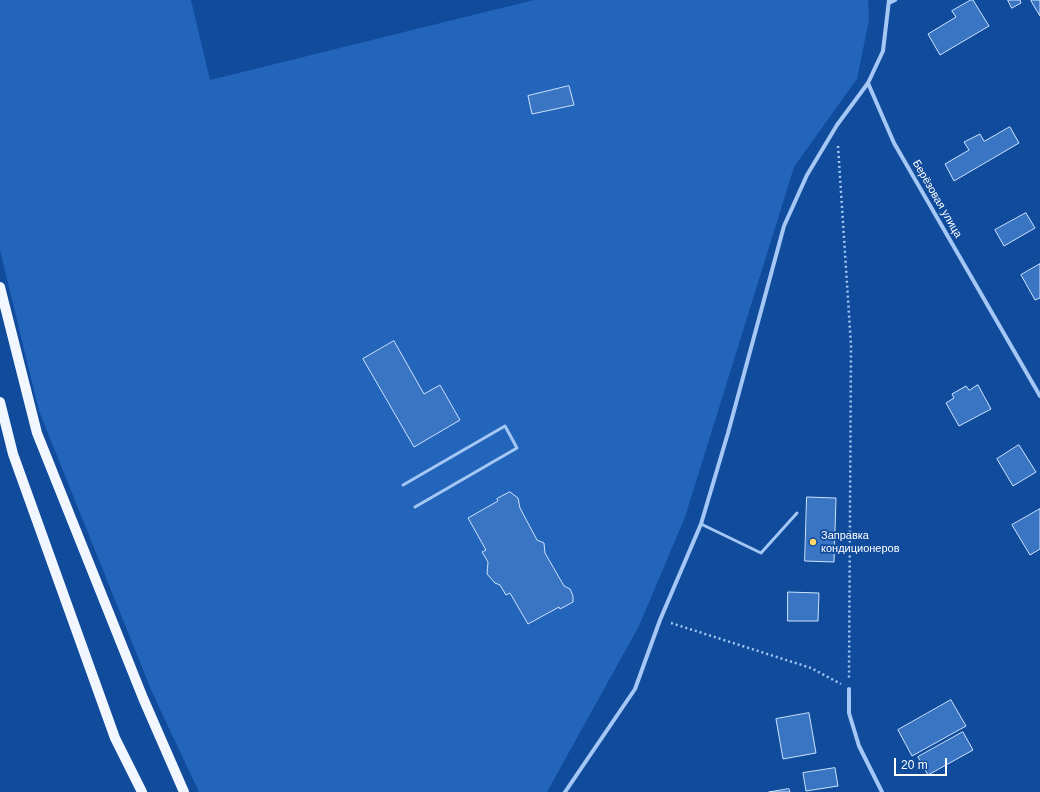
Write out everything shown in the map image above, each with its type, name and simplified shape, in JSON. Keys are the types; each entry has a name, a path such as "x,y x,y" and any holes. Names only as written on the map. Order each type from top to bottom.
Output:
{"main road":[{"path":"0,287 37,433 143,698 184,792"},
{"path":"0,402 13,454 115,738 142,792"}],"street":[{"path":"565,792 635,689 660,620 701,524 728,433 784,226 807,175 837,125 868,83 883,51 889,2 895,0"},
{"name":"Берёзовая улица","path":"868,83 894,143 1040,396"},
{"path":"849,689 850,713 859,746 882,792"}],"lane":[{"path":"403,485 505,426 517,448 415,507"},
{"path":"701,524 761,553 797,513"}],"path":[{"path":"660,620 811,668 849,689 851,345 837,125"}],"shaded area":[{"path":"0,0 191,0 210,80 534,0 868,0 869,20 857,79 794,167 685,517 639,626 547,792 199,792 152,692 39,411 0,250"}],"building":[{"path":"973,0 989,26 940,55 928,34 956,17 952,11"},
{"path":"1008,0 1020,0 1021,3 1012,8"},
{"path":"1040,0 1040,16 1031,1"},
{"path":"569,86 574,105 532,114 528,96"},
{"path":"1010,127 1019,143 954,181 945,164 969,150 964,142 980,134 984,141"},
{"path":"1026,213 1035,228 1004,246 995,230"},
{"path":"1040,264 1040,298 1035,300 1021,275"},
{"path":"394,341 424,394 440,385 460,420 414,447 363,359"},
{"path":"978,385 991,409 959,426 946,403 954,398 952,394 966,386 969,390"},
{"path":"1019,445 1036,472 1013,486 997,459"},
{"path":"510,492 518,498 520,508 537,540 544,543 545,553 564,586 570,589 573,596 573,602 560,609 559,607 528,624 510,593 506,595 500,585 495,583 487,574 488,562 482,552 486,550 468,518 498,501 497,499"},
{"path":"807,497 836,498 834,562 805,561"},
{"path":"1040,509 1040,549 1030,555 1012,525"},
{"path":"788,592 819,593 818,621 788,621"},
{"path":"951,700 966,726 912,756 898,730"},
{"path":"809,713 816,753 783,759 776,719"},
{"path":"963,732 973,750 928,775 918,757"},
{"path":"835,768 838,786 806,791 803,773"},
{"path":"789,789 790,792 769,792"}],"place":[{"name":"Заправка кондиционеров","path":"813,542"}]}
